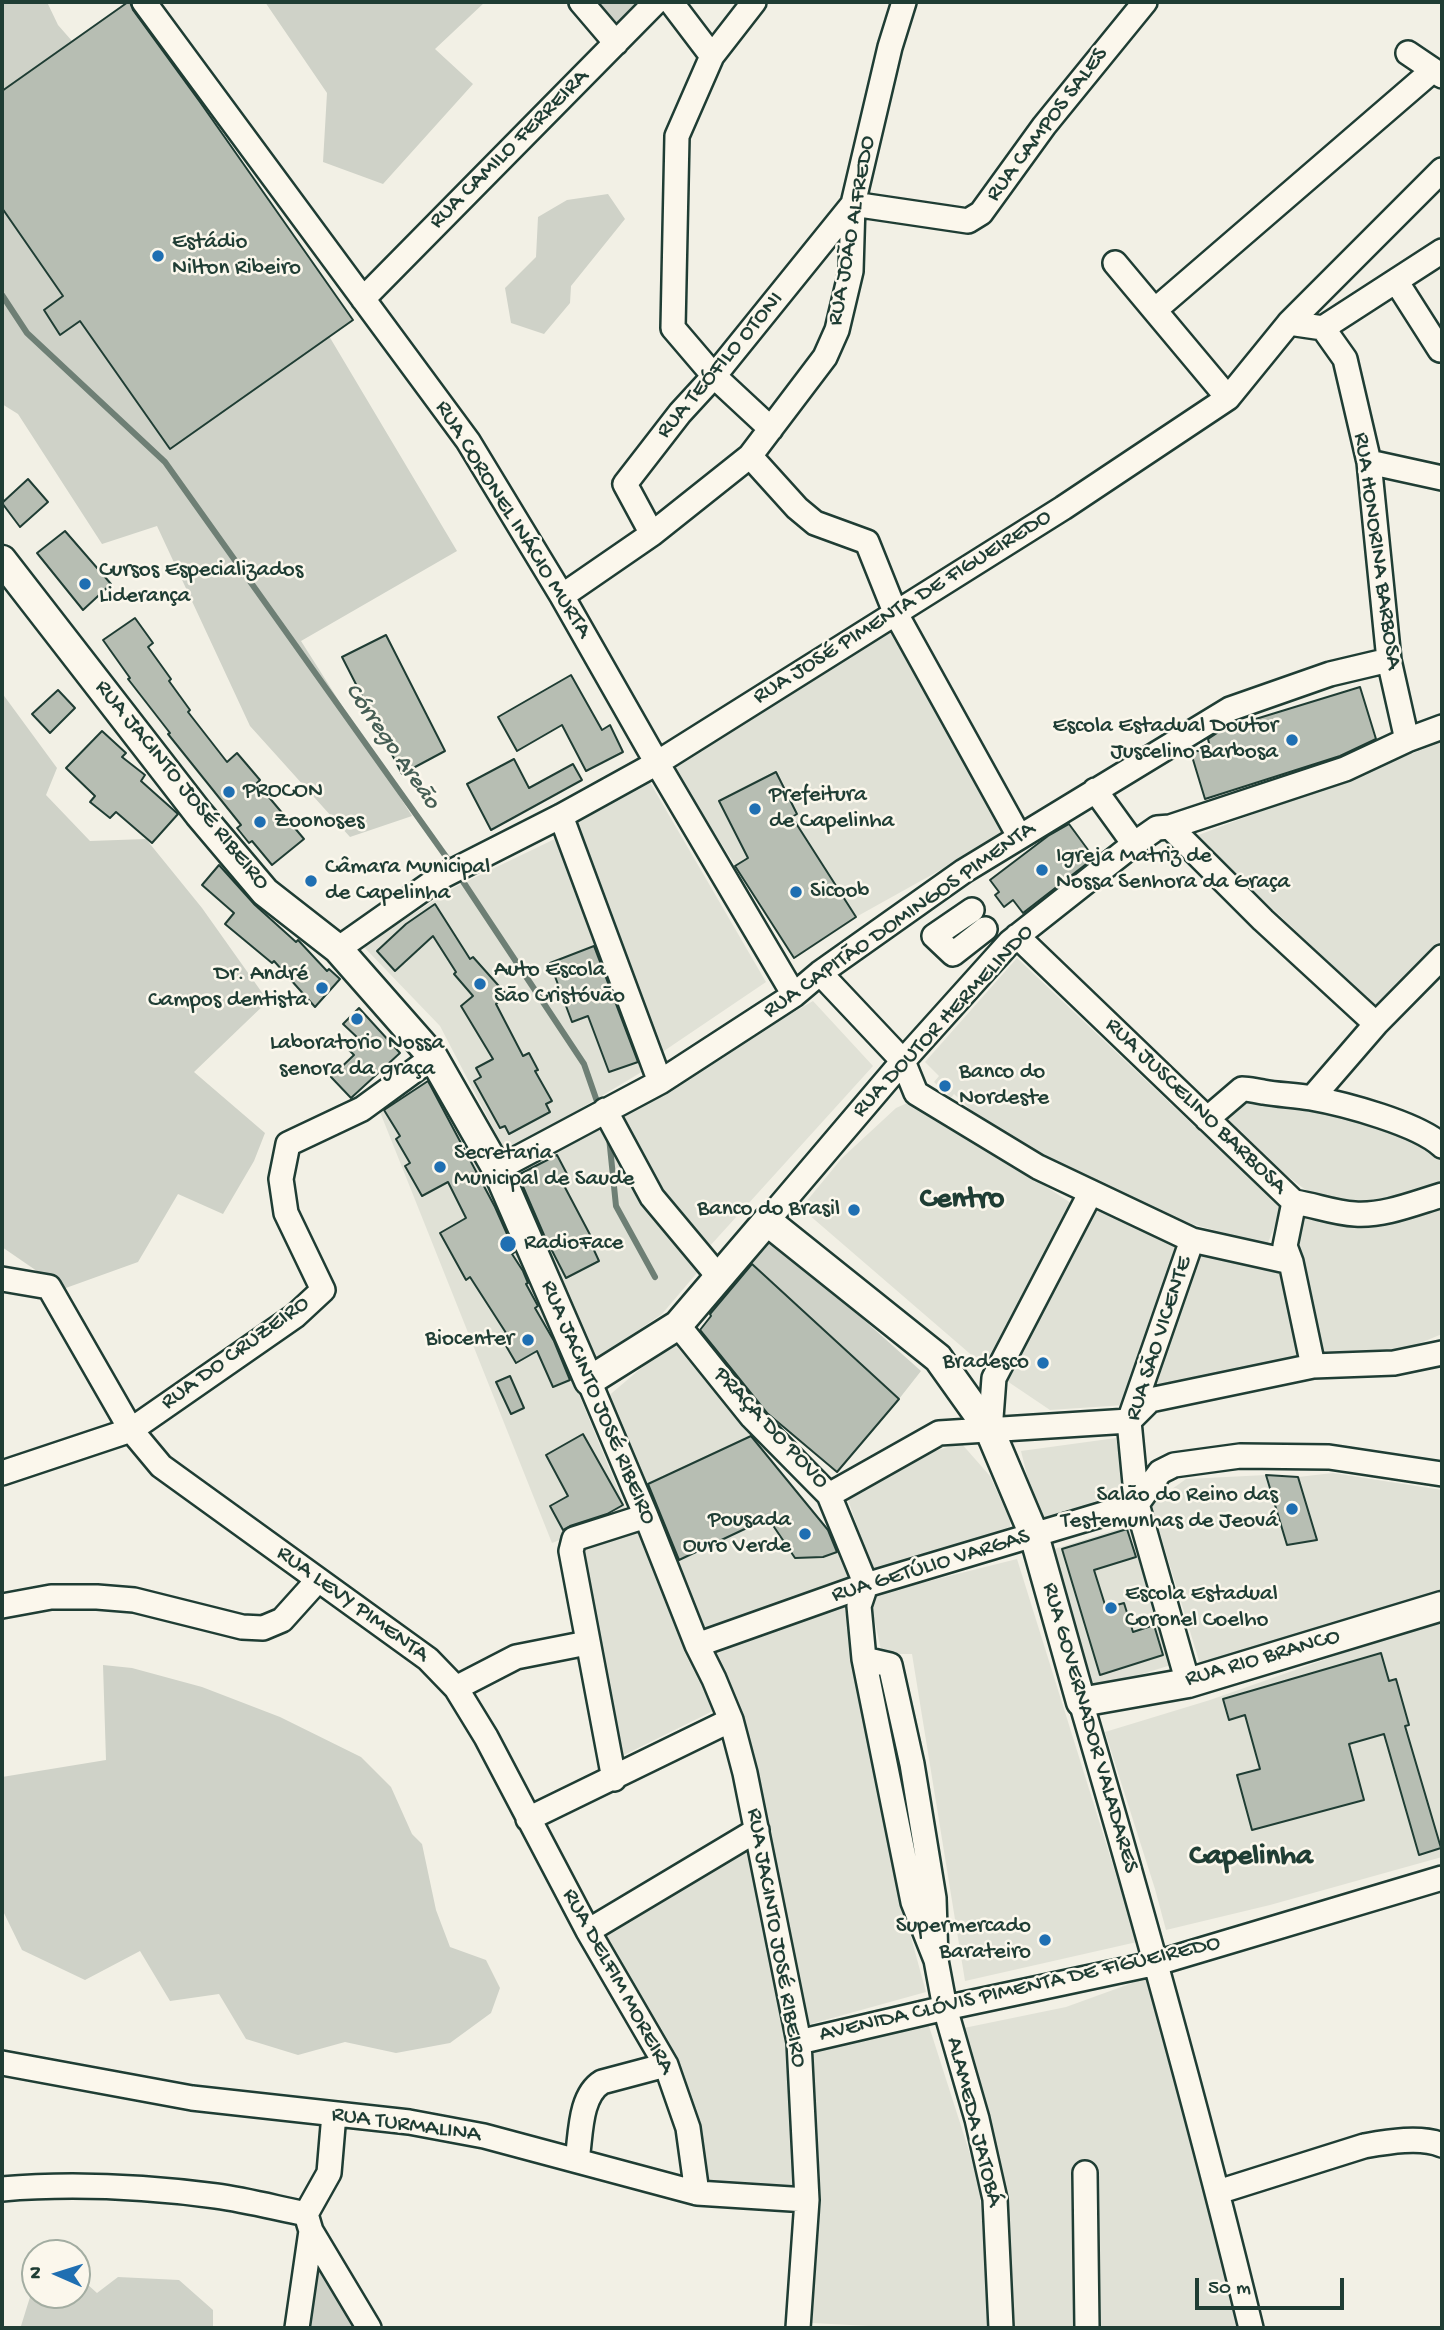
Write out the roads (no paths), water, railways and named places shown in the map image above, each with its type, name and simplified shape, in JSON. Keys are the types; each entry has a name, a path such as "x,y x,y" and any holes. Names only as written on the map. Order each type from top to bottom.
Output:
{"main road":[{"name":"RUA JACINTO JOSÉ RIBEIRO","path":"2,560 199,814 265,892 338,948 433,1057 497,1169 589,1381"},
{"name":"RUA DOUTOR HERMELINDO","path":"589,1381 678,1325 767,1221"},
{"name":"RUA GOVERNADOR VALADARES","path":"767,1221 938,1358 990,1432 1034,1535 1081,1702"},
{"name":"RUA RIO BRANCO","path":"1081,1702 1188,1683 1442,1606"}],"street":[{"name":"RUA CORONEL INÁCIO MURTA","path":"144,2 468,441 562,596 794,995"},
{"path":"581,2 616,43"},
{"name":"RUA CAMILO FERREIRA","path":"363,299 656,2"},
{"path":"671,2 712,56"},
{"path":"754,2 712,56 677,136 673,328 714,376 771,429"},
{"name":"RUA JOÃO ALFREDO","path":"562,596 652,534 750,456 825,357 837,330 851,271 853,204 890,47 904,2"},
{"name":"RUA CAMPOS SALES","path":"853,204 968,221 981,213 1044,126 1145,2"},
{"path":"1155,310 1437,74 1408,53"},
{"name":"RUA JOSÉ PIMENTA DE FIGUEIREDO","path":"338,948 439,878 657,763 1063,508 1228,398 1289,323 1442,170"},
{"name":"RUA TEÓFILO OTONI","path":"652,534 625,484 680,413 714,376 853,204"},
{"path":"1289,323 1323,328 1442,251"},
{"path":"1115,263 1228,398"},
{"path":"1396,281 1440,350 1442,349"},
{"name":"RUA HONORINA BARBOSA","path":"1323,328 1345,359 1369,462 1389,660 1407,740"},
{"path":"750,456 797,508 816,523 867,542 895,612 1019,836"},
{"path":"1369,462 1442,478"},
{"name":"RUA CAPITÃO DOMINGOS PIMENTA","path":"497,1169 660,1082 794,995 964,871 1230,709 1330,674 1389,660"},
{"name":"RUA DOUTOR HERMELINDO","path":"767,1221 903,1061 1014,939 1134,844 1157,828 1170,827 1345,769 1442,727"},
{"path":"1095,790 1134,844"},
{"path":"561,816 660,1082"},
{"path":"1170,827 1263,920 1376,1024"},
{"path":"964,871 972,910 985,929 953,954 934,936 972,910"},
{"name":"RUA JUSCELINO BARBOSA","path":"985,929 1014,939 1294,1202 1329,1211 1357,1214 1392,1210 1442,1195"},
{"path":"1312,1098 1376,1024 1442,957"},
{"path":"820,974 903,1061 916,1093 1038,1167 1192,1240 1291,1262"},
{"name":"RUA DO CRUZEIRO","path":"2,1473 131,1430 295,1316 323,1290 286,1213 281,1179 288,1144 362,1109 433,1057"},
{"path":"1208,1119 1242,1089 1312,1098 1408,1125 1432,1136 1442,1146"},
{"path":"600,1113 652,1197 718,1276"},
{"path":"990,1432 994,1378 1091,1192"},
{"path":"1294,1202 1285,1246 1291,1262 1313,1366"},
{"name":"RUA SÃO VICENTE","path":"1188,1683 1137,1504 1129,1421 1192,1240"},
{"name":"RUA LEVY PIMENTA","path":"2,1279 49,1287 131,1430 161,1466 428,1659 456,1688 486,1737 528,1819"},
{"name":"PRAÇA DO POVO","path":"678,1325 752,1417 829,1495 939,1433 990,1432 1031,1426 1129,1421"},
{"path":"1129,1421 1150,1401 1313,1366 1394,1363 1442,1353"},
{"name":"RUA JACINTO JOSÉ RIBEIRO","path":"589,1381 646,1516 696,1645 715,1679 731,1720 758,1830 799,2042 807,2200 798,2328"},
{"path":"1137,1504 1160,1472 1174,1465 1240,1456 1329,1457 1442,1474"},
{"path":"829,1495 866,1585 859,1606 864,1659 913,1902 936,1960"},
{"name":"RUA GETÚLIO VARGAS","path":"696,1645 866,1585 1137,1504"},
{"path":"614,1779 571,1551 574,1539 646,1516"},
{"path":"2,1606 51,1597 134,1600 242,1627 264,1628 282,1620 318,1580"},
{"path":"456,1688 516,1657 587,1643"},
{"path":"864,1659 890,1665 912,1764 934,1898 936,1960"},
{"name":"RUA GOVERNADOR VALADARES","path":"1081,1702 1157,1963 1251,2328"},
{"path":"528,1819 731,1720"},
{"path":"886,1769 912,1764"},
{"name":"RUA DELFIM MOREIRA","path":"528,1819 588,1931 666,2065 688,2128 697,2193"},
{"path":"588,1931 758,1830"},
{"name":"AVENIDA CLÓVIS PIMENTA DE FIGUEIREDO","path":"799,2042 1157,1963 1442,1878"},
{"name":"ALAMEDA JATOBÁ","path":"936,1960 945,2008 977,2119 995,2199 1001,2328"},
{"name":"RUA TURMALINA","path":"2,2063 192,2098 409,2122 484,2136 697,2193 807,2200"},
{"path":"577,2160 585,2108 594,2087 602,2082 666,2065"},
{"path":"298,2328 308,2223 329,2173 334,2115"},
{"path":"1218,2192 1364,2146 1414,2141 1442,2145"},
{"path":"1085,2173 1087,2328"},
{"path":"2,2189 79,2187 218,2196 308,2223 369,2328"}],"waterway":[{"name":"Córrego Areão","path":"2,295 27,333 165,462 452,865"},
{"name":"Córrego Areão","path":"458,874 584,1064 600,1110"},
{"name":"Córrego Areão","path":"609,1137 616,1206 655,1277"}],"place":[{"name":"Estádio Nilton Ribeiro","path":"158,256"},
{"name":"Cursos Especializados Liderança","path":"85,584"},
{"name":"Escola Estadual Doutor Juscelino Barbosa","path":"1292,740"},
{"name":"PROCON","path":"229,792"},
{"name":"Prefeitura de Capelinha","path":"755,809"},
{"name":"Zoonoses","path":"260,822"},
{"name":"Igreja Matriz de Nossa Senhora da Graça","path":"1042,870"},
{"name":"Câmara Municipal de Capelinha","path":"311,881"},
{"name":"Sicoob","path":"796,892"},
{"name":"Auto Escola São Cristóvão","path":"480,984"},
{"name":"Dr. André Campos dentista","path":"322,988"},
{"name":"Laboratorio Nossa senora da graça","path":"357,1019"},
{"name":"Banco do Nordeste","path":"945,1086"},
{"name":"Secretaria Municipal de Saude","path":"440,1167"},
{"name":"Banco do Brasil","path":"854,1210"},
{"name":"RadioFace","path":"508,1244"},
{"name":"Biocenter","path":"528,1340"},
{"name":"Bradesco","path":"1043,1363"},
{"name":"Salão do Reino das Testemunhas de Jeová","path":"1292,1509"},
{"name":"Pousada Ouro Verde","path":"805,1534"},
{"name":"Escola Estadual Coronel Coelho","path":"1111,1608"},
{"name":"Supermercado Barateiro","path":"1045,1940"}],"district":[{"name":"Centro","path":"962,1201"},
{"name":"Capelinha","path":"1251,1858"}]}
